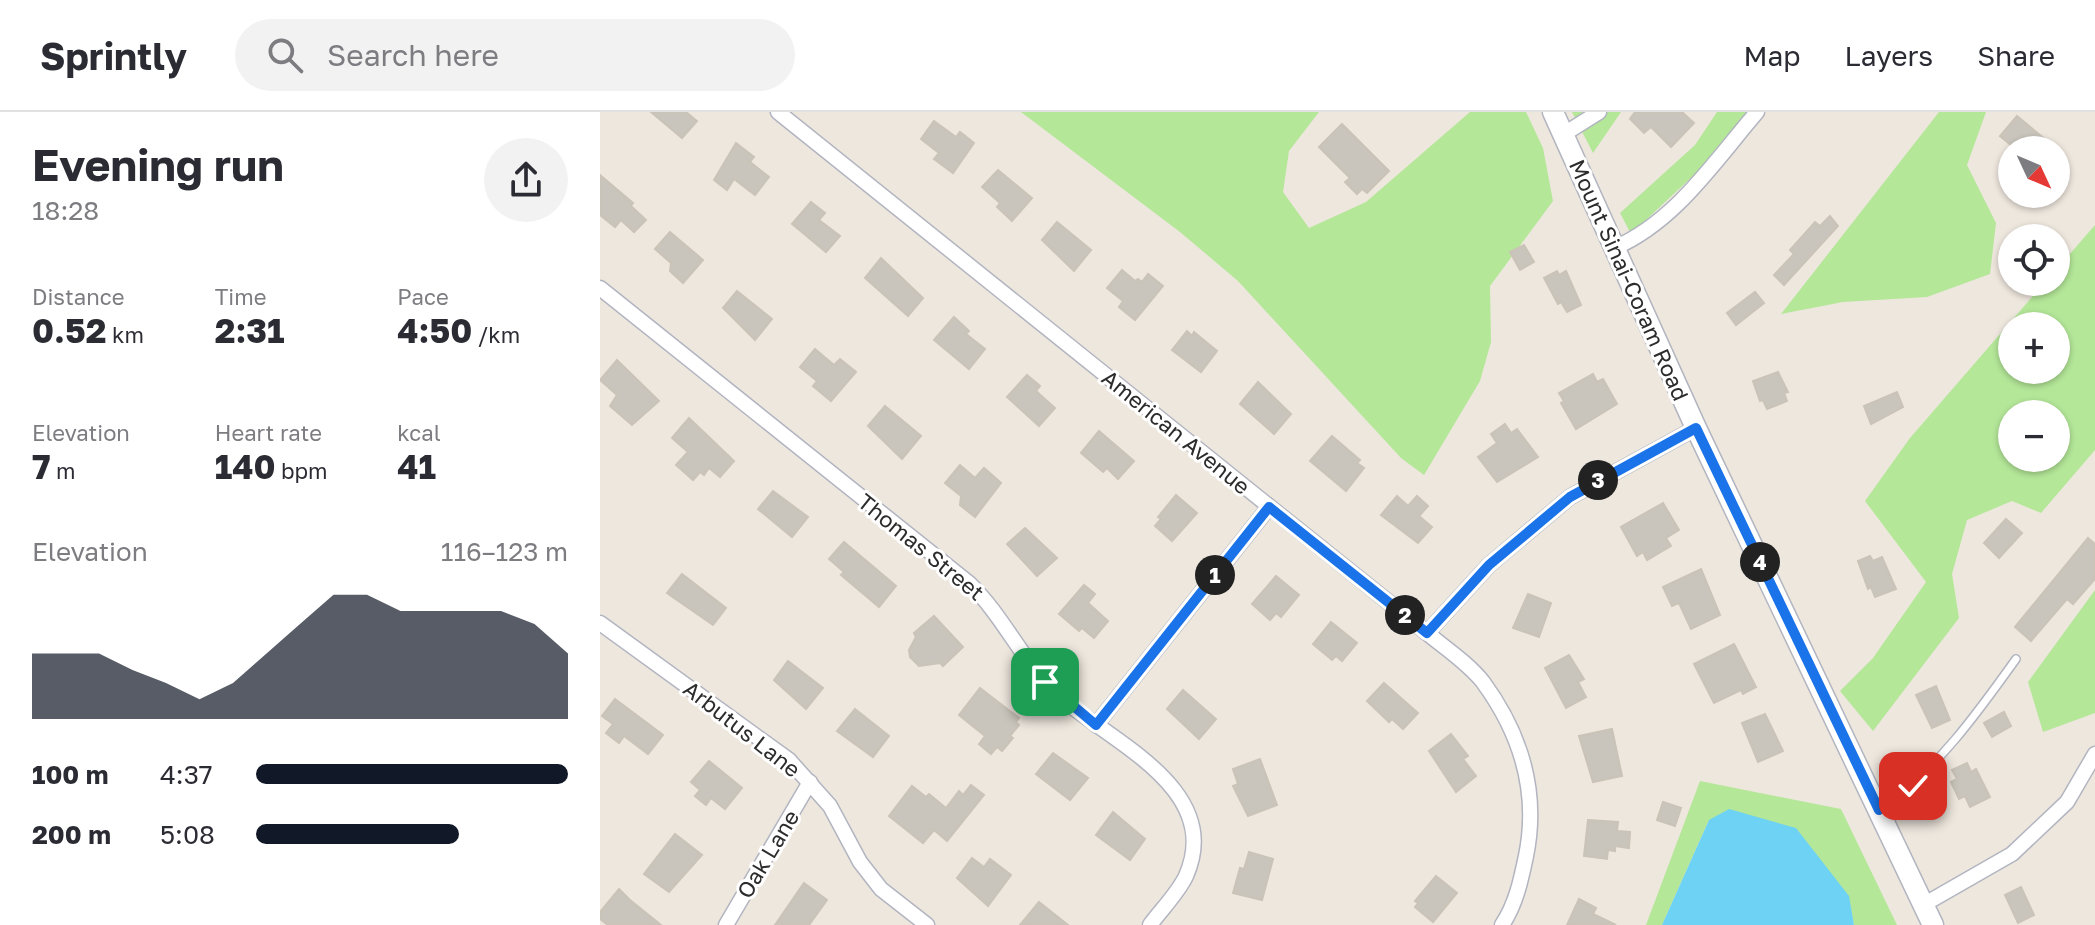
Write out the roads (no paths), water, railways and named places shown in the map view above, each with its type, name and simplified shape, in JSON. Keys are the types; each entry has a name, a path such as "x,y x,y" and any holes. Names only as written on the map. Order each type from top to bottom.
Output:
{"main road":[{"name":"Mount Sinai-Coram Road","path":"1553,112 1696,428 1933,925"}],"street":[{"name":"American Avenue","path":"778,112 972,264 1482,681 1512,731 1526,767 1532,826 1516,898 1502,925"},
{"path":"1564,134 1599,112"},
{"path":"1614,248 1641,236 1681,202 1757,112"},
{"name":"Thomas Street","path":"600,288 970,584 1003,622 1045,682 1166,779 1185,804 1194,827 1186,876 1150,925"},
{"path":"1427,633 1489,565 1570,497 1696,428"},
{"path":"1096,725 1269,507"},
{"name":"Arbutus Lane","path":"600,623 789,760 830,806 860,862 881,889 927,925"},
{"path":"1923,905 2012,854 2067,802 2095,754"},
{"name":"Oak Lane","path":"726,925 810,782"}],"lane":[{"path":"1879,810 1913,786 1941,757 2016,659"}],"water":[{"path":"1729,809 1796,828 1849,896 1854,925 1662,925 1709,820"}]}
